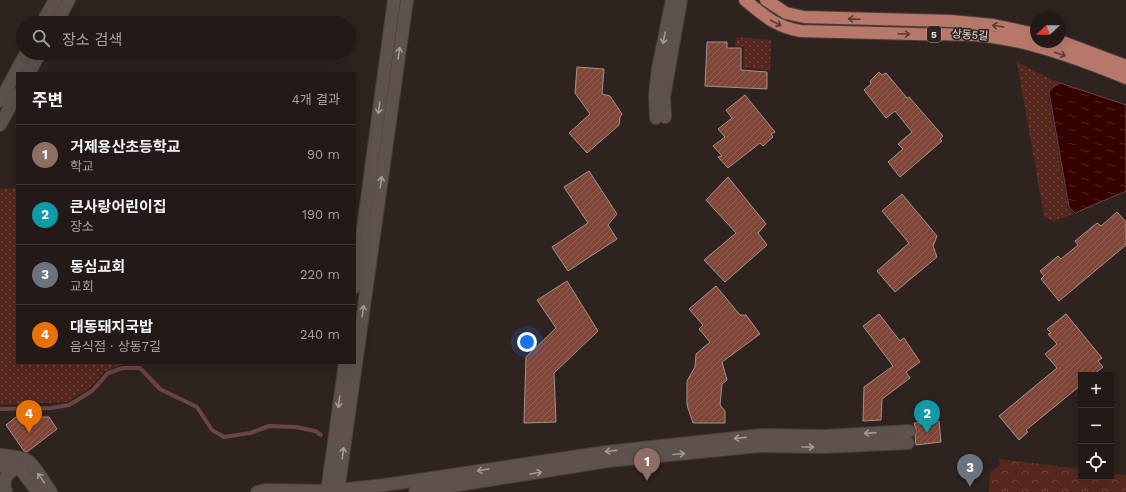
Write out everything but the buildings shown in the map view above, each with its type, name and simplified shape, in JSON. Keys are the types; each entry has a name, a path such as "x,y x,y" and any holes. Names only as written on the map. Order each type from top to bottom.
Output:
{"main road":[{"name":"상동5길","path":"744,0 772,22 800,31 952,34 993,37 1023,43 1051,51 1126,78"},
{"name":"상동5길","path":"766,0 786,13 804,17 951,21 993,25 1030,33"},
{"path":"1066,44 1126,66"}],"street":[{"path":"46,16 55,0"},
{"path":"60,16 69,0"},
{"path":"356,280 394,0"},
{"path":"356,338 407,0"},
{"path":"672,0 658,69 655,95 661,117 682,0"},
{"path":"0,101 22,60"},
{"path":"30,72 36,60"},
{"path":"0,126 16,96"},
{"path":"333,491 345,364"},
{"path":"333,491 352,364"},
{"path":"257,492 265,490 333,491 385,485 629,449 770,435 825,436 909,431"},
{"path":"415,492 616,460 760,446 823,447 908,443"},
{"path":"0,455 17,457 26,460 24,468 38,492"},
{"path":"0,466 24,468 51,492"},
{"path":"6,492 4,486 5,478 14,469 24,468"},
{"path":"0,484 6,492"}],"green space":[{"path":"736,37 771,40 770,70 743,68 744,47 735,46"},
{"path":"1017,62 1059,83 1052,87 1048,93 1068,208 1074,214 1053,221 1044,216"},
{"path":"16,188 16,364 123,364 105,371 88,389 67,402 0,405 0,189"},
{"path":"999,459 1078,469 1078,480 1114,480 1114,473 1126,475 1126,492 989,492 990,472 1000,465"}],"water":[{"path":"1060,83 1126,105 1126,191 1075,213 1069,207 1049,92 1053,87"}],"waterway":[{"path":"0,409 51,408 69,405 92,391 108,373 123,368 140,368 160,389 197,407 212,430 224,437 250,433 269,426 296,427 315,431 321,435"}],"place":[{"name":"대동돼지국밥","path":"29,433"},
{"name":"큰사랑어린이집","path":"927,433"},
{"name":"거제용산초등학교","path":"647,481"},
{"name":"동심교회","path":"970,487"}]}
